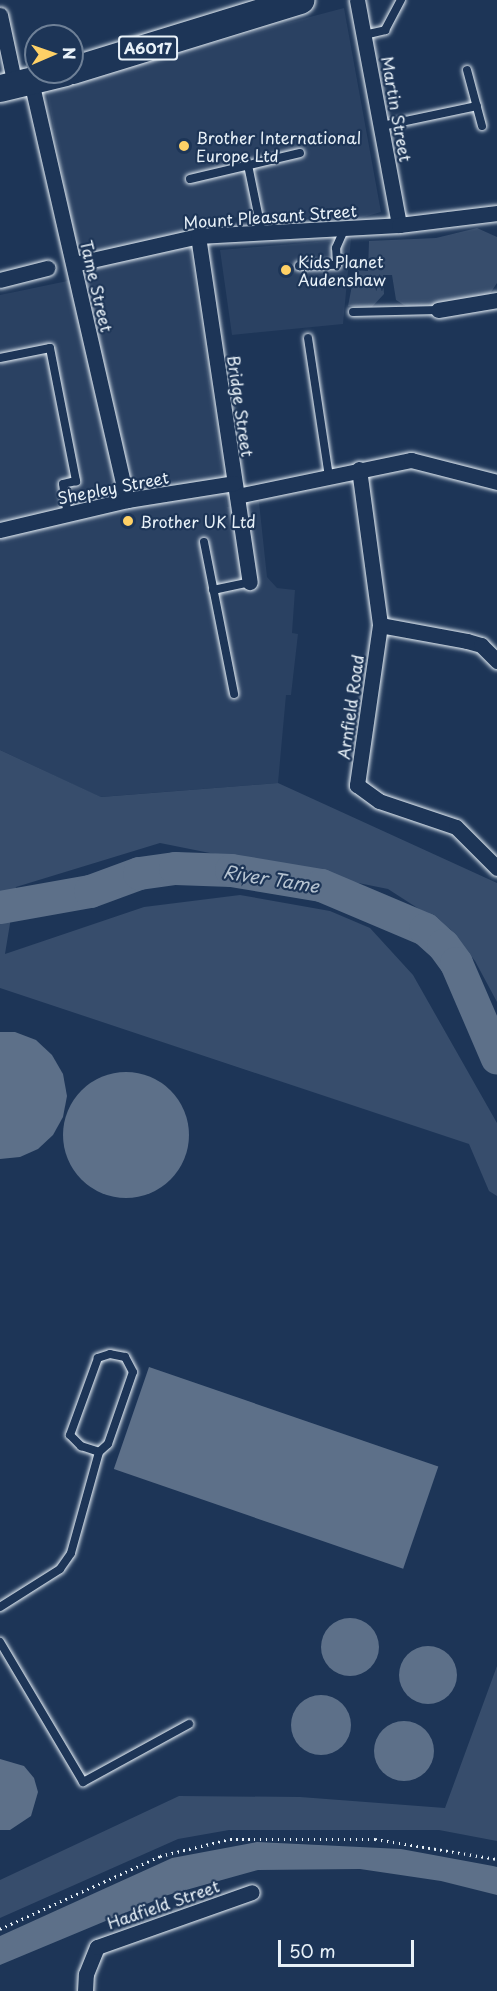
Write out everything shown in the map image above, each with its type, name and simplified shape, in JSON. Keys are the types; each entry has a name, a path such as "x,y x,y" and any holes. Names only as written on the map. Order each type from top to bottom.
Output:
{"highway":[{"name":"A6017","path":"84,66 300,0"}],"street":[{"name":"Martin Street","path":"357,0 399,225"},
{"name":"Tame Street","path":"0,15 15,85 74,264 127,500"},
{"name":"Mount Pleasant Street","path":"74,264 198,236 399,225 497,213"},
{"name":"Bridge Street","path":"198,236 250,582"},
{"path":"0,280 47,268"},
{"path":"438,310 497,300"},
{"path":"236,490 329,477 411,460 497,482"},
{"name":"Arnfield Road","path":"359,469 380,625 357,786 379,801 456,827 497,868"},
{"name":"Shepley Street","path":"0,530 127,500 236,490"},
{"path":"380,625 467,640 481,645 497,661"},
{"name":"Hadfield Street","path":"85,1991 86,1974 97,1947 252,1892"}],"lane":[{"path":"364,35 385,30 401,0"},
{"path":"467,70 482,126"},
{"path":"382,126 477,106"},
{"path":"190,179 300,153"},
{"path":"248,165 262,233"},
{"path":"299,266 337,265 336,248 345,228"},
{"path":"353,312 438,310"},
{"path":"308,338 329,477"},
{"path":"0,358 50,348 76,481 63,484 68,514"},
{"path":"204,542 234,694"},
{"path":"213,590 250,582"},
{"path":"0,1607 60,1569 66,1561 99,1452 108,1444 133,1372 125,1357 110,1354 98,1358 70,1435 81,1446 99,1452"},
{"path":"0,1642 83,1782 189,1724"}],"path":[{"path":"0,1929 160,1856 230,1839 375,1839 497,1859"}],"shaded area":[{"path":"344,8 381,212 357,219 241,217 186,221 227,507 259,502 267,577 277,588 295,590 292,633 298,634 291,695 286,695 278,783 100,797 0,750 0,295 82,278 46,87 57,84 84,84 84,77"},
{"path":"477,228 497,237 497,283 489,295 451,304 407,307 396,300 392,275 383,275 384,294 372,307 348,306 355,270 368,271 369,241 436,238"},
{"name":"Kids Planet Audenshaw","path":"351,239 343,324 232,335 220,250"},
{"path":"0,750 101,797 278,783 497,883 497,1002 475,961 450,929 388,889 160,843 16,887 5,954 144,907 240,895 330,911 370,928 413,975 497,1123 497,1196 489,1191 469,1144 0,988"},
{"path":"0,1032 15,1032 36,1040 52,1055 63,1074 67,1096 63,1117 53,1135 38,1149 20,1157 0,1159"},
{"path":"126,1072 150,1076 171,1090 185,1111 189,1135 185,1159 171,1180 150,1194 126,1198 102,1194 81,1180 67,1159 63,1135 67,1111 81,1090 102,1076"},
{"path":"149,1367 438,1467 403,1569 114,1469"},
{"path":"344,1618 356,1618 371,1626 379,1641 379,1653 371,1668 356,1676 344,1676 329,1668 321,1653 321,1641 329,1626"},
{"path":"422,1646 434,1646 449,1654 457,1669 457,1681 449,1696 434,1704 422,1704 407,1696 399,1681 399,1669 407,1654"},
{"path":"497,1666 497,1841 439,1830 229,1830 178,1839 0,1918 0,1880 179,1796 300,1797 445,1808"},
{"path":"321,1695 338,1700 346,1708 351,1725 346,1742 338,1750 321,1755 304,1750 296,1742 291,1725 296,1708 304,1700"},
{"path":"404,1721 425,1730 434,1751 425,1772 404,1781 383,1772 374,1751 383,1730"},
{"path":"0,1759 24,1766 34,1778 38,1792 31,1816 10,1830 0,1830"},
{"path":"257,1842 401,1849 493,1866 497,1867 497,1895 441,1881 360,1869 258,1870 168,1895 0,1965 0,1936 172,1858"}],"waterway":[{"name":"River Tame","path":"0,907 90,891 139,873 175,868 231,870 321,885 425,929 443,945 456,963 497,1058"}],"place":[{"name":"Brother International Europe Ltd","path":"184,146"},
{"name":"Kids Planet Audenshaw","path":"286,270"},
{"name":"Brother UK Ltd","path":"128,521"}]}
